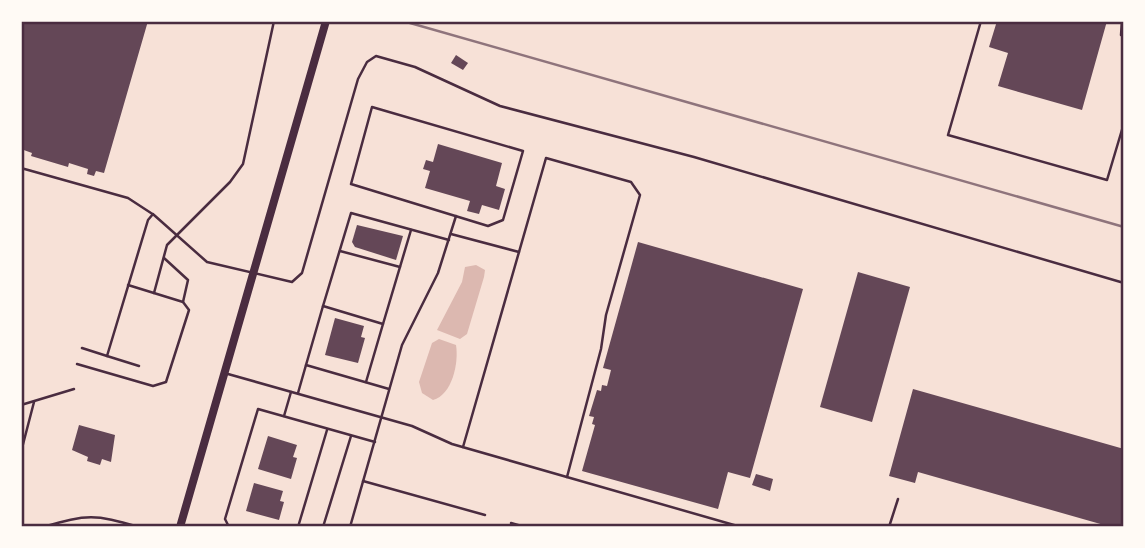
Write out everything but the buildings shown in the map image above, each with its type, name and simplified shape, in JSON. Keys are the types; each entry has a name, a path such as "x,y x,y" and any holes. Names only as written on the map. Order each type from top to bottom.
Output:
{"main road":[{"path":"180,527 326,21"}],"lane":[{"path":"154,293 167,246 230,182 243,164 274,21"},
{"path":"982,21 948,135 1107,180 1124,123"},
{"path":"1122,21 1121,35 1124,36"},
{"path":"21,168 128,198 177,233 207,262 288,282 302,273 358,79 367,62 376,56 415,67 500,106 707,161 1124,283"},
{"path":"372,107 523,151 503,220 488,226 456,216 351,184 372,107"},
{"path":"463,447 546,158 631,182 638,187 640,195 606,315 602,346 567,477"},
{"path":"298,394 351,213 450,240"},
{"path":"107,356 148,220 153,214"},
{"path":"350,527 402,345 438,273 456,216"},
{"path":"366,382 411,230"},
{"path":"451,234 519,252"},
{"path":"340,251 400,267"},
{"path":"164,258 188,280 183,302"},
{"path":"77,364 153,386 166,382 189,310 183,302 128,285"},
{"path":"323,306 383,324"},
{"path":"82,348 139,366"},
{"path":"306,365 389,389"},
{"path":"224,373 382,417 463,447 741,527"},
{"path":"21,405 74,389"},
{"path":"285,416 291,392"},
{"path":"21,452 34,402"},
{"path":"236,527 228,525 225,519 258,409 374,442"},
{"path":"298,527 327,429"},
{"path":"323,527 351,436"},
{"path":"363,481 485,515"},
{"path":"889,527 898,499"},
{"path":"43,527 76,517 100,515 139,527"},
{"path":"511,523 525,527"}],"shaded area":[{"path":"476,265 485,270 467,334 460,339 437,330 462,282 465,267"},
{"path":"439,339 456,345 456,360 453,377 445,392 433,400 422,393 419,382 432,343"}],"railway":[{"path":"403,21 1124,227"}]}
